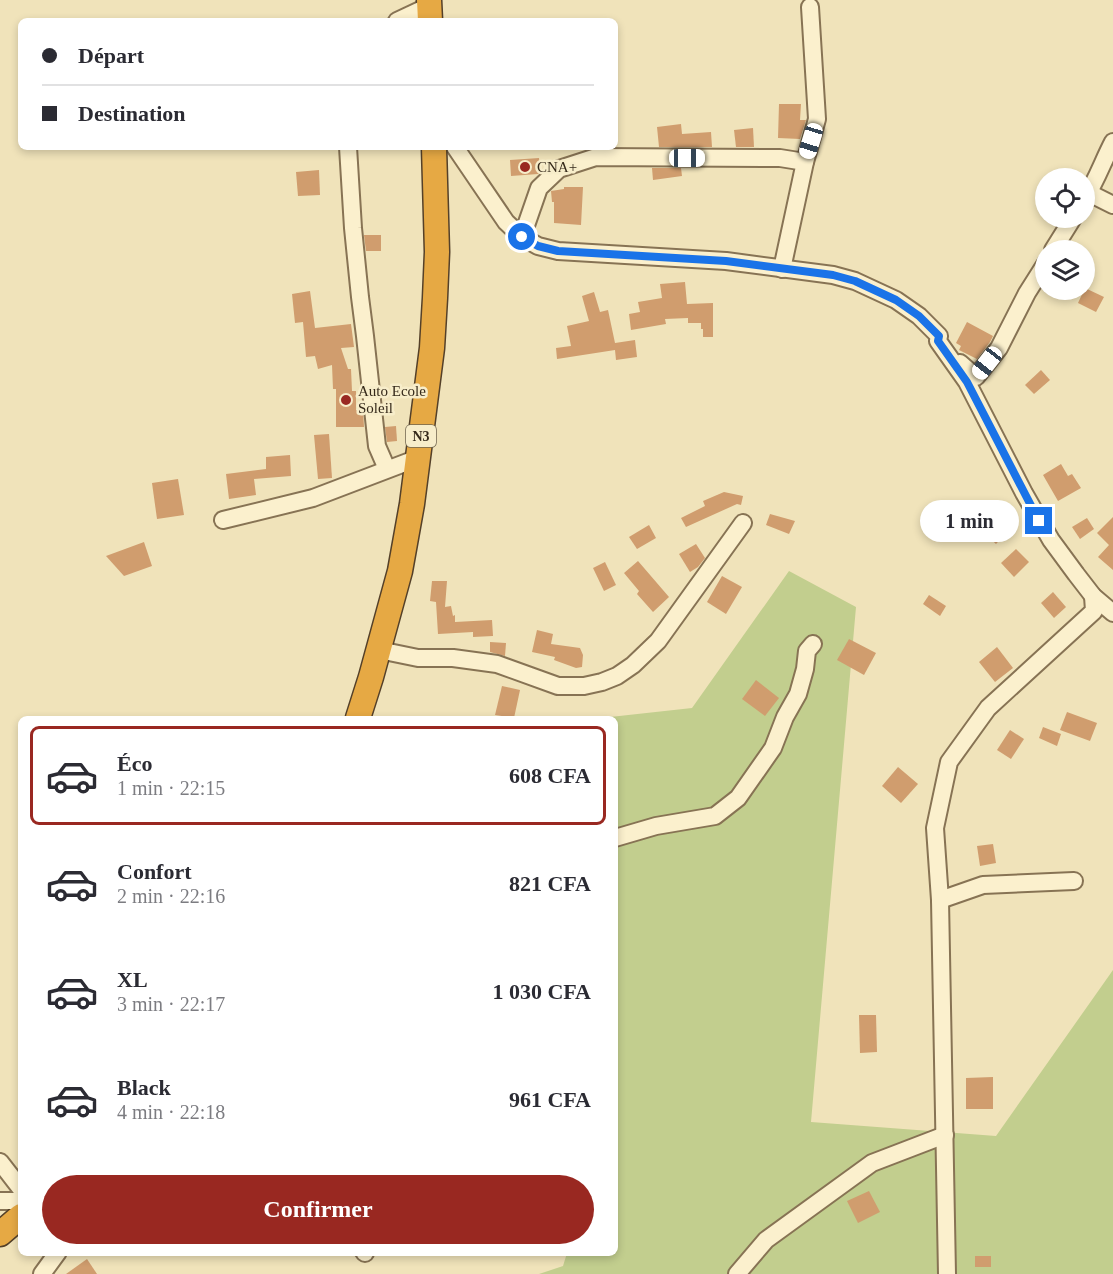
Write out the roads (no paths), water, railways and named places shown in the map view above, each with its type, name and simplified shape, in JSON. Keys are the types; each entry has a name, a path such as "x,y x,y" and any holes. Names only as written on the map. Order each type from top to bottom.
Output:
{"highway":[{"name":"N3","path":"359,716 400,571 418,458 432,348 435,298 437,252 434,150"},
{"path":"0,1234 18,1219"}],"street":[{"path":"782,269 805,162 817,119 810,7"},
{"path":"405,18 429,9"},
{"path":"1095,179 1113,142"},
{"path":"348,150 353,228 377,446 387,469"},
{"path":"457,150 506,222 522,237 538,246 558,251 726,261 833,275 876,290 919,316 939,336 938,341 967,382 1039,521 1069,566 1094,596 1113,613"},
{"path":"522,237 539,188 559,169 596,157 780,158 805,162"},
{"path":"1095,199 1113,205"},
{"path":"938,341 976,378 999,348 1035,281"},
{"path":"224,520 313,498 418,458"},
{"path":"379,650 418,658 453,658 497,664 558,686 584,686 602,682 617,676 633,665 658,641 743,523"},
{"path":"947,1274 940,900 935,828 949,762 988,708 1094,611 1094,596"},
{"path":"618,837 656,826 715,816 738,798 773,748 784,717 798,694 807,651 813,644"},
{"path":"940,900 983,885 1074,881"},
{"path":"737,1274 766,1240 872,1163 945,1135"},
{"path":"0,1162 18,1185"},
{"path":"0,1201 18,1201"}],"place":[{"name":"CNA+","path":"525,167"},
{"name":"Auto Ecole Soleil","path":"346,400"}]}
